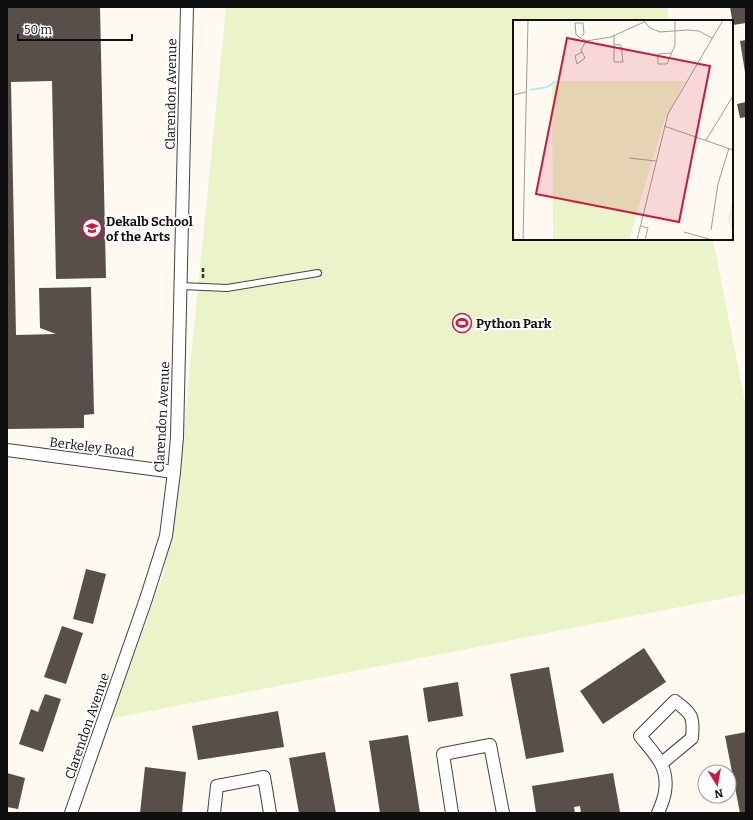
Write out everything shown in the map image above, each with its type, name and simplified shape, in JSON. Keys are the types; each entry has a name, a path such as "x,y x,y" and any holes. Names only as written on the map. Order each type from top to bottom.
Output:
{"street":[{"name":"Clarendon Avenue","path":"71,813 146,599 166,536 177,437 187,7"},
{"name":"Berkeley Road","path":"7,450 174,472"},
{"path":"658,813 665,792 666,776 662,763 640,736 675,701 690,713 693,725 692,738 662,763"},
{"path":"452,813 443,754 490,745 503,813"},
{"path":"214,813 217,786 264,777 270,813"}],"lane":[{"path":"181,286 227,288 318,273"}],"green space":[{"name":"Python Park","path":"226,7 667,7 669,20 513,20 513,240 713,240 746,407 746,594 110,719 163,575 177,497"}],"building":[{"path":"7,7 100,7 106,278 56,279 52,81 11,82 16,335 56,334 40,328 39,288 91,287 94,414 84,415 84,428 7,429"},
{"path":"730,7 746,7 746,23 733,25"},
{"path":"746,40 746,72 745,72 740,41"},
{"path":"746,102 746,117 740,118 737,104"},
{"path":"86,569 106,574 93,624 73,619"},
{"path":"62,626 83,633 66,684 44,677"},
{"path":"644,648 666,682 603,724 580,691"},
{"path":"549,667 564,752 526,759 510,674"},
{"path":"458,682 463,716 428,722 423,688"},
{"path":"45,694 61,699 43,752 19,744 31,709 38,712"},
{"path":"278,711 284,747 198,760 192,726"},
{"path":"746,732 746,813 740,813 737,798 737,764 730,764 725,736"},
{"path":"408,735 420,813 380,813 369,741"},
{"path":"325,752 336,813 299,813 289,758"},
{"path":"145,767 186,772 182,813 140,813"},
{"path":"7,773 25,778 18,809 7,807"},
{"path":"613,773 620,812 581,813 580,806 574,807 575,813 536,813 532,786"}],"place":[{"name":"Dekalb School of the Arts","path":"92,228"},
{"name":"Python Park","path":"462,323"}]}
